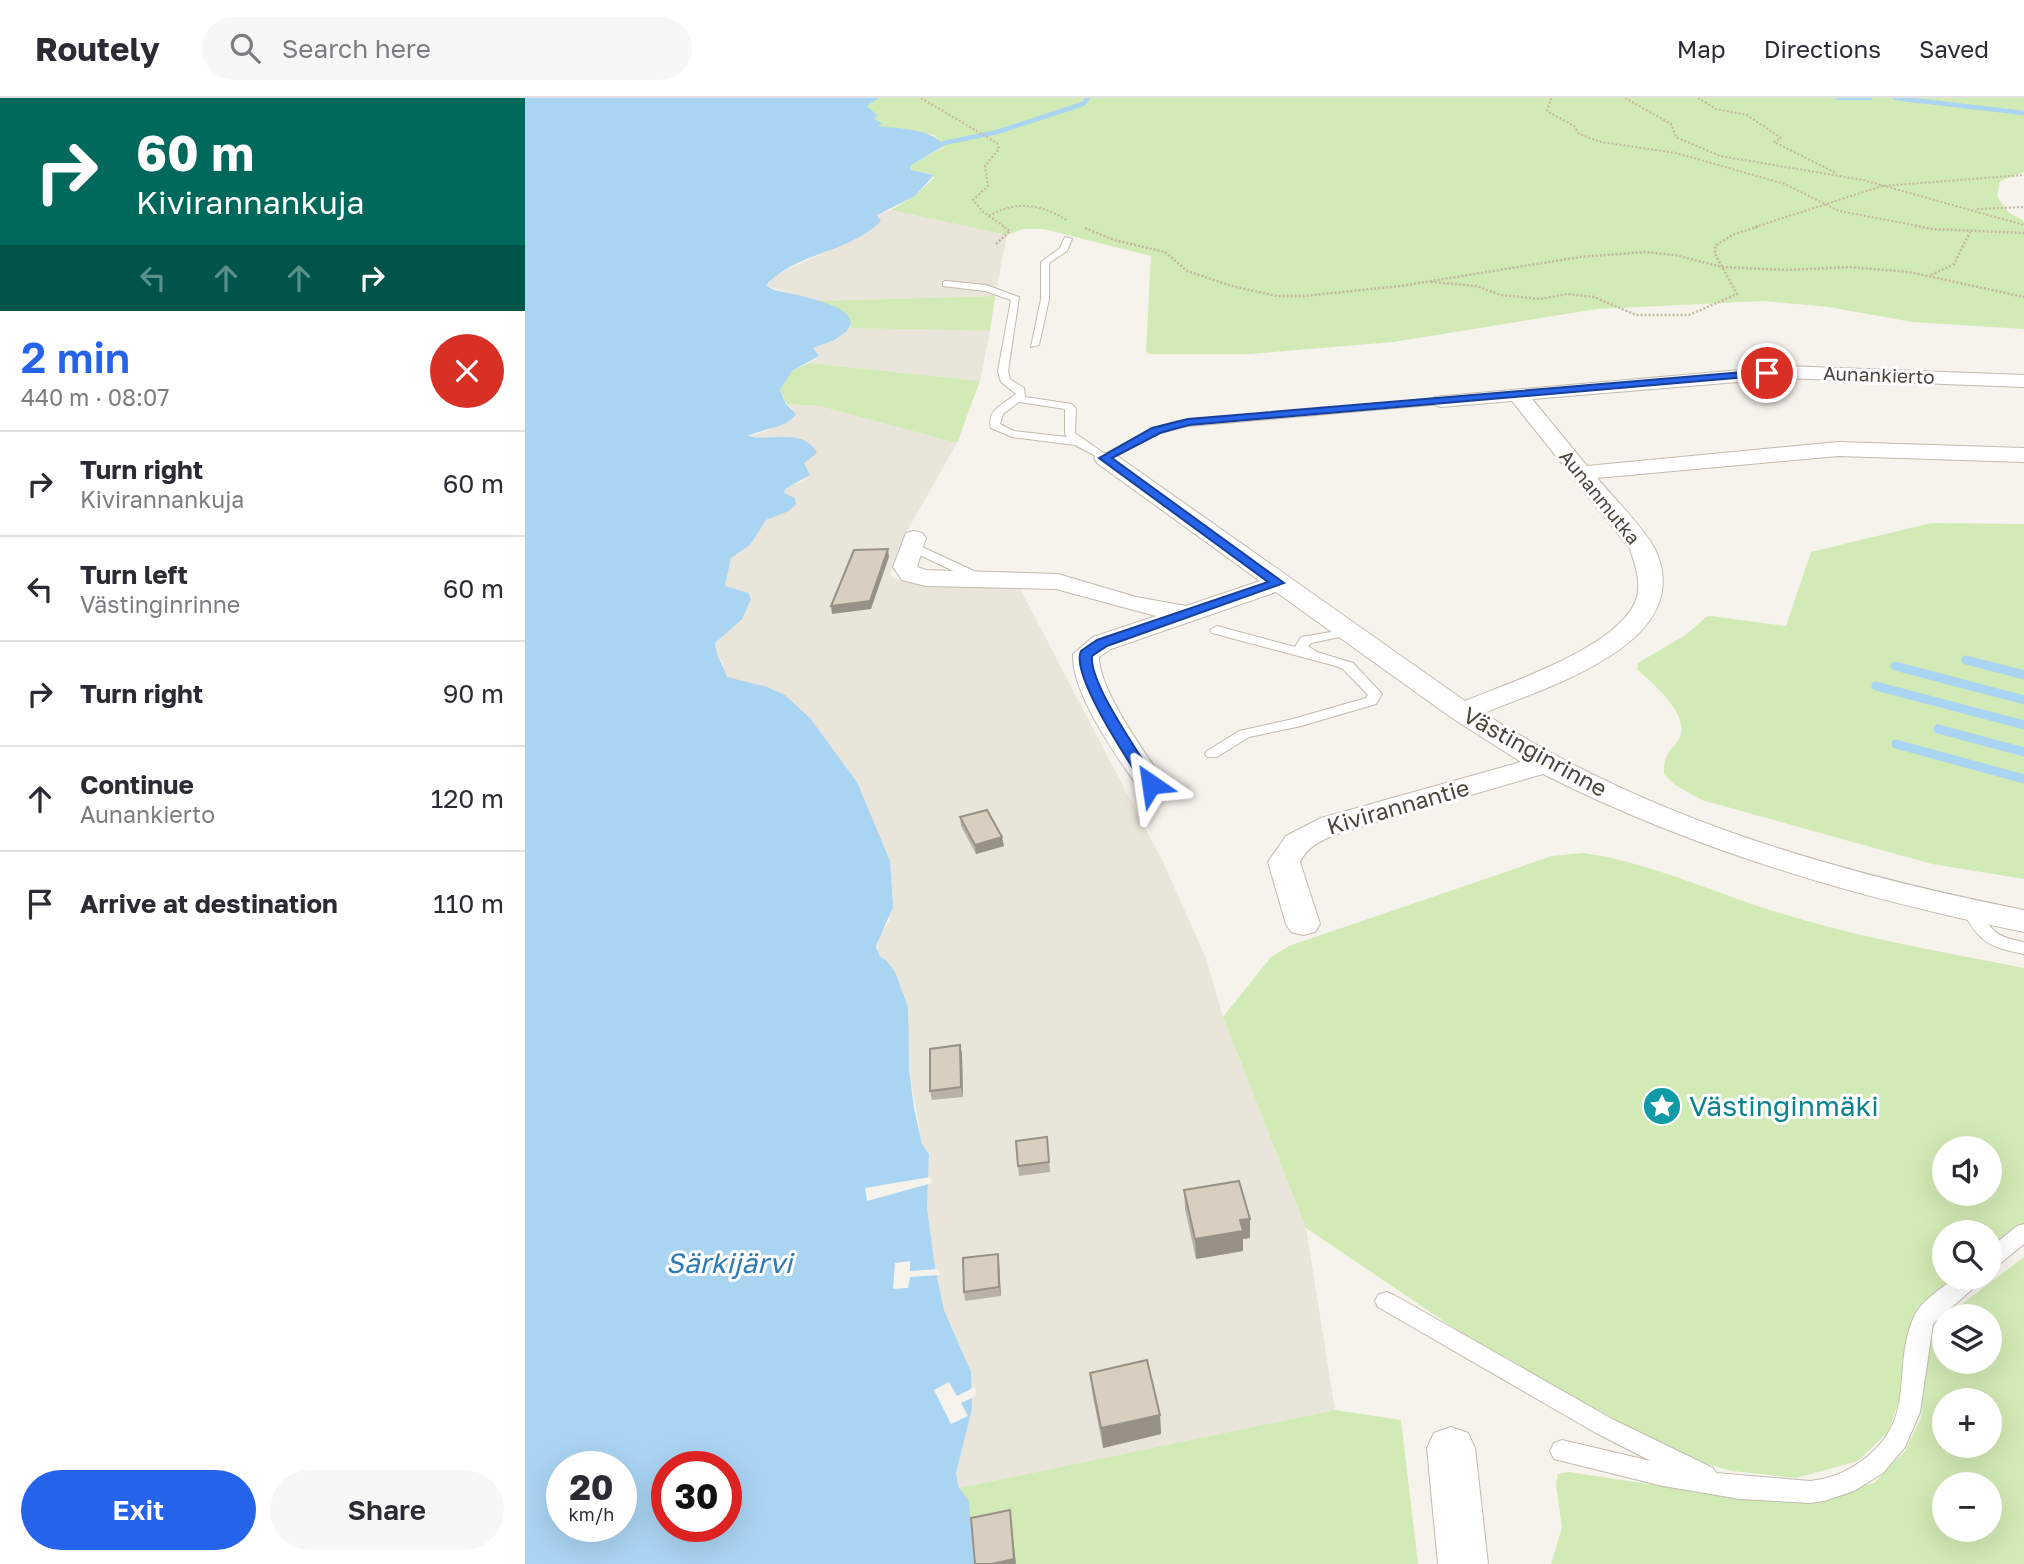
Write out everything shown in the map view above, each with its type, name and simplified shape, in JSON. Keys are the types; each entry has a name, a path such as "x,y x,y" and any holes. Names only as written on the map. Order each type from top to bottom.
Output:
{"street":[{"name":"Aunankierto","path":"1441,401 1785,372 2024,381"},
{"name":"Aunanmutka","path":"1462,712 1589,659 1629,631 1641,617 1648,599 1651,577 1649,562 1642,548 1517,394"},
{"path":"1580,473 1838,449 2024,455"},
{"name":"Västinginrinne","path":"1105,458 1462,712 1547,764 1638,808 1766,856 1882,891 2024,921"},
{"path":"913,542 905,567 911,575 1058,582 1133,604 1189,613"},
{"path":"1151,784 1104,708 1083,659 1095,646 1278,583"},
{"name":"Kivirannantie","path":"1303,924 1286,875 1285,862 1288,852 1302,839 1332,825 1547,764"},
{"path":"1451,1448 1463,1564"}],"lane":[{"path":"1034,345 1045,299 1045,262 1064,249 1068,239"},
{"path":"946,284 974,286 1014,296 1016,299 1003,371 1005,380 1020,390 1018,399"},
{"path":"1035,303 1045,299"},
{"path":"1013,313 1024,308"},
{"path":"1079,442 997,429 993,421 997,412 1018,399 1068,406 1071,409 1070,435 1105,458 1156,430 1177,424 1441,401"},
{"path":"1212,754 1244,734 1296,723 1374,698 1373,689 1348,666 1217,630"},
{"path":"1312,655 1301,647 1306,640 1349,631"},
{"path":"1971,911 1983,935 1991,940 2024,948"},
{"path":"2002,1251 2024,1232"},
{"path":"1562,1451 1642,1470 1740,1488 1803,1492 1823,1490 1849,1482 1872,1467 1896,1442 1908,1418 1923,1321 1931,1310 1955,1290"},
{"path":"1386,1301 1604,1426 1708,1477 1740,1488"}],"path":[{"path":"921,98 997,143 999,149 985,166 988,186 973,200 1010,231 996,244"},
{"path":"1551,98 1547,111 1574,126 1579,134 1601,142 1675,153 1785,184 1839,211 1932,229 2024,233"},
{"path":"1625,98 1671,124 1676,137 1720,156 1840,175 2024,225"},
{"path":"1698,98 1716,109 1747,115 1780,138 1775,142 1840,175"},
{"path":"1427,281 1477,286 1500,295 1541,299 1567,294 1594,296 1607,305 1636,316 1689,315 1737,295 1715,254 1715,246 1721,240 1882,186 2024,175"},
{"path":"989,216 1007,206 1028,204 1059,215 1072,224"},
{"path":"1969,209 2024,208"},
{"path":"1080,226 1114,240 1165,252 1187,271 1277,296 1304,296 1427,281 1620,253 1668,254 1722,267 1787,270 1850,267 1930,275 2024,298"},
{"path":"1930,275 1954,264 1970,231"}],"shaded area":[{"path":"891,210 1007,235 995,296 816,301 767,286 774,277 786,270 869,232 880,218 877,215"},
{"path":"850,328 990,331 980,381 809,363 816,359 817,354 813,348 836,340"},
{"path":"787,404 819,406 957,443 907,531 890,575 896,580 1017,583 1163,862 1206,958 1223,1017 1306,1228 1335,1410 959,1488 956,1472 972,1409 971,1372 944,1310 935,1267 927,1208 929,1154 922,1144 909,1069 878,952 878,938 890,920 865,806 857,782 810,718 785,695 767,687 733,681 726,677 723,664 715,651 731,588 725,586 731,558 750,545 761,525 774,515 785,488 803,481 809,471 804,467 799,439 747,437 783,423 793,409"}],"green space":[{"path":"879,98 2024,98 2024,172 2000,181 1997,196 2008,212 2024,221 2024,329 1912,322 1829,307 1763,301 1597,309 1393,342 1250,354 1149,354 1146,351 1151,256 1044,229 1024,229 1007,235 891,210 915,196 934,178 932,174 911,170 910,166 944,147 934,135 877,126 874,119 877,117 867,106"},
{"path":"995,296 990,331 850,328 851,324 816,301"},
{"path":"809,363 980,381 957,443 819,406 787,404 780,390 792,371"},
{"path":"1931,523 2024,524 2024,879 1932,864 1702,800 1675,785 1664,774 1668,754 1679,739 1681,724 1666,698 1637,669 1638,663 1687,634 1706,617 1786,626 1811,552"},
{"path":"1583,853 1659,871 1812,923 2024,968 2024,1224 2002,1241 2002,1220 1932,1220 1932,1290 1940,1290 1918,1307 1910,1327 1901,1396 1888,1432 1858,1461 1796,1478 1732,1471 1686,1458 1479,1345 1306,1228 1223,1017 1271,957 1289,946 1552,856"},
{"path":"2024,1257 2024,1564 1551,1564 1562,1528 1556,1484 1558,1474 1569,1472 1727,1496 1802,1503 1874,1483 1905,1451 1921,1418 1929,1335 1932,1331 1932,1374 2002,1374 2002,1304 1962,1304 1980,1290 2002,1290 2002,1274"},
{"path":"1335,1410 1401,1420 1418,1564 974,1564 969,1502 959,1488"}],"water":[{"name":"Särkijärvi","path":"525,98 879,98 867,106 878,116 874,119 882,123 878,126 924,133 939,140 944,146 910,166 911,170 934,175 915,196 877,215 881,221 869,231 795,265 768,283 767,286 774,290 813,299 842,310 850,318 849,327 836,339 813,348 819,356 792,371 780,390 786,404 796,414 792,419 748,436 804,440 817,453 804,463 810,475 785,489 784,493 795,498 796,504 789,511 766,520 750,545 731,558 725,586 748,593 751,599 742,619 715,643 727,677 767,687 785,695 810,718 857,782 890,861 893,907 876,946 880,957 886,960 895,972 908,1007 909,1069 914,1108 922,1144 929,1154 927,1208 935,1267 944,1310 971,1372 972,1409 956,1473 959,1488 969,1501 974,1564 525,1564"}],"pier":[{"path":"930,1177 932,1183 867,1201 865,1188"},
{"path":"910,1261 910,1271 939,1269 940,1275 910,1277 908,1288 893,1289 895,1263"},
{"path":"949,1382 957,1396 975,1387 976,1396 961,1403 968,1416 951,1424 934,1390"}],"building":[{"path":"888,549 870,601 831,606 854,550"},
{"path":"987,810 1002,837 975,845 960,817"},
{"path":"960,1045 961,1087 930,1091 930,1049"},
{"path":"1047,1137 1049,1162 1018,1166 1016,1141"},
{"path":"1239,1181 1250,1219 1240,1220 1243,1231 1195,1239 1184,1190"},
{"path":"998,1254 999,1287 964,1292 963,1258"},
{"path":"1147,1360 1160,1415 1101,1428 1090,1373"},
{"path":"1010,1510 1014,1559 992,1564 975,1564 971,1518"}],"waterway":[{"path":"944,143 997,132 1083,104 1088,98"},
{"path":"1838,98 1870,98"},
{"path":"1895,98 2024,113"},
{"path":"1966,660 2024,675"},
{"path":"1895,666 2024,700"},
{"path":"1876,686 2024,725"},
{"path":"1938,729 2024,752"},
{"path":"1896,744 2024,779"}],"place":[{"name":"Västinginmäki","path":"1662,1106"}],"route":[{"path":"1151,784 1104,708 1084,664 1086,654 1102,643 1278,583 1105,458 1156,430 1188,422 1767,373"}]}
